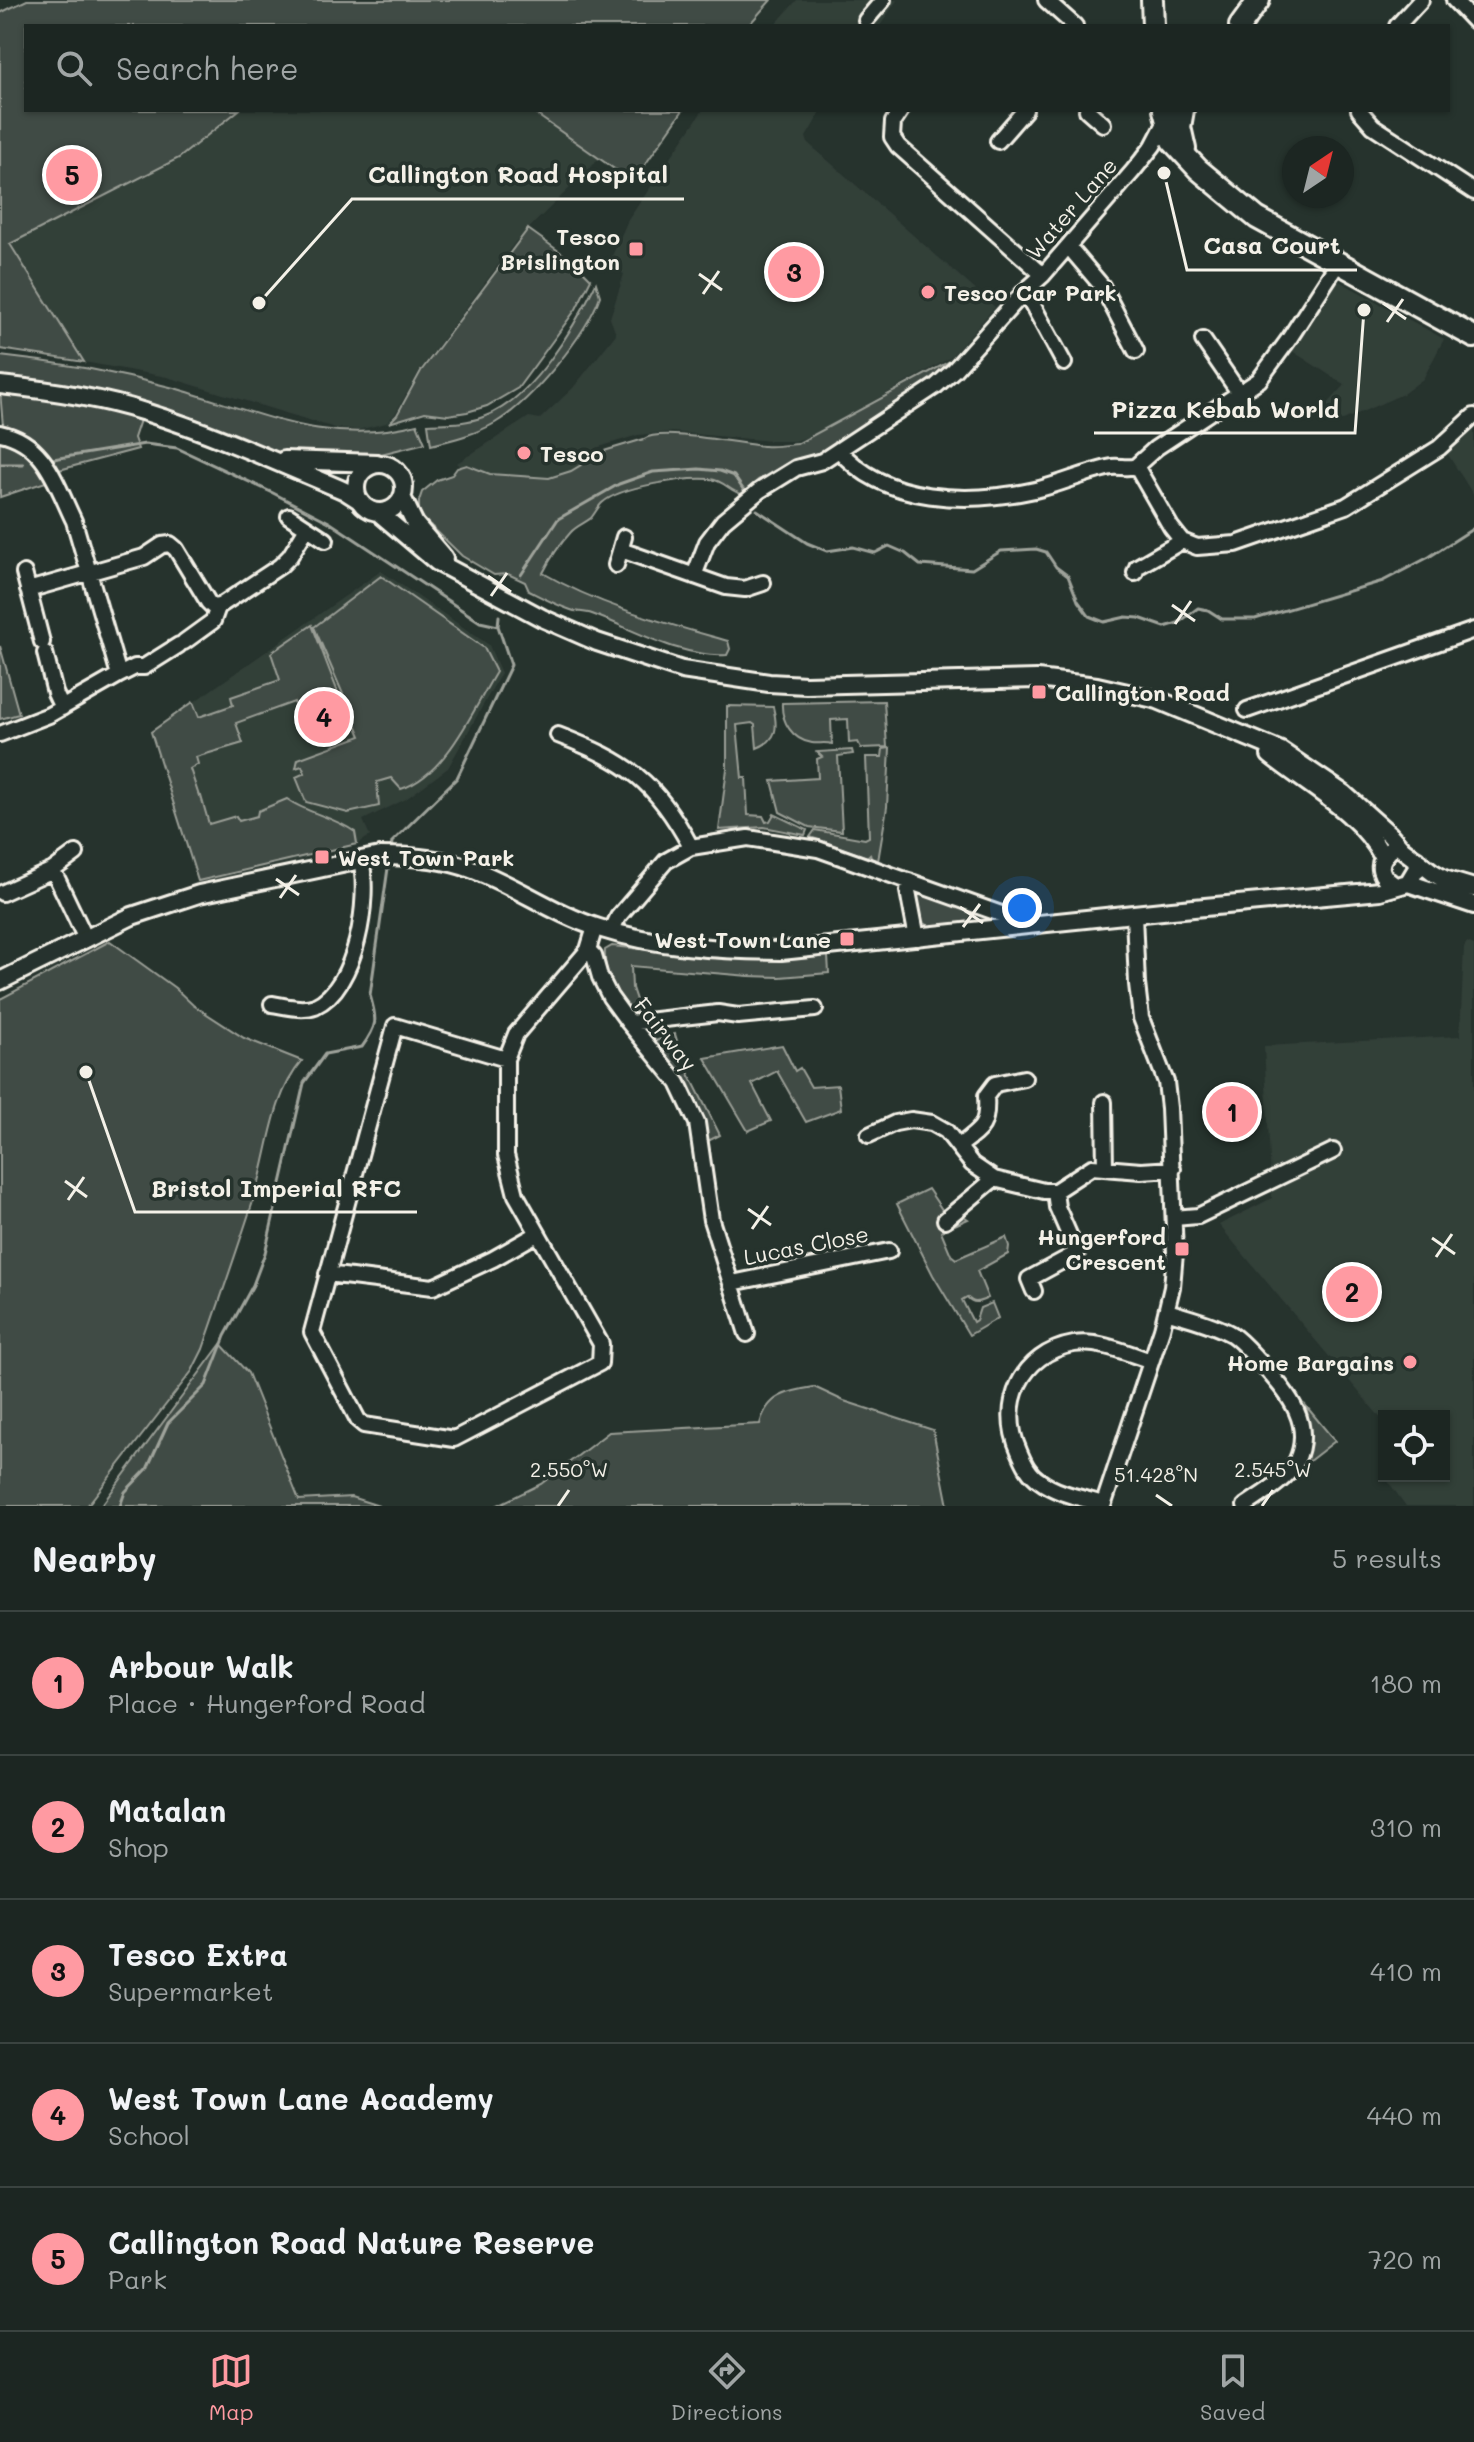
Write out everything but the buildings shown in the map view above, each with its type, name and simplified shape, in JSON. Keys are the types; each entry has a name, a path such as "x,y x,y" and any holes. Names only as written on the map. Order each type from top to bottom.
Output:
{"highway":[{"path":"1152,0 1153,24"},
{"path":"1241,24 1259,0"},
{"path":"1169,125 1172,141 1198,169 1257,218 1474,337"}],"main road":[{"path":"0,385 81,396 144,412 345,491 364,506 378,512 437,562 542,618 597,642 682,670 769,683 806,685 1037,679 1097,686 1158,700 1281,751 1314,771 1355,803 1409,854 1444,879 1474,888"},
{"path":"259,456 294,462 387,465 402,479 402,497 415,524 429,543 468,578"},
{"path":"359,500 356,486 359,475 364,469 379,463"},
{"path":"378,512 391,509 402,497"},
{"path":"1254,741 1342,808 1372,837 1385,879 1474,905"},
{"path":"0,981 132,916 199,894 380,856 427,858 470,868 603,929 679,945 748,951 781,951 1380,891 1402,885 1415,876 1417,868 1409,854 1392,849 1373,878 1350,893"}],"street":[{"path":"866,20 883,0"},
{"path":"1046,0 1073,24"},
{"path":"1399,24 1421,0"},
{"path":"1454,0 1474,21"},
{"path":"900,112 893,122 892,137 898,146 1043,275"},
{"path":"998,141 1023,112"},
{"path":"1089,112 1103,124"},
{"path":"1361,112 1373,126 1474,192"},
{"name":"Water Lane","path":"694,576 707,542 723,521 759,491 796,468 822,461 936,386 954,370 1043,275 1169,125"},
{"path":"1068,246 1102,286 1136,351"},
{"path":"839,450 854,467 898,488 926,495 965,498 1034,490 1115,466 1136,466 1156,448 1259,380 1338,263"},
{"path":"1025,291 1064,363"},
{"path":"1203,340 1240,394"},
{"path":"1136,466 1182,541 1197,547 1236,544 1346,506 1439,448 1474,416"},
{"path":"0,433 24,441 42,458 74,521 119,675"},
{"path":"289,516 326,540"},
{"path":"0,734 62,708 135,667 144,667 181,644 213,621 218,607 280,566 307,528"},
{"path":"1135,573 1137,567 1182,541"},
{"path":"28,590 144,557 162,545 170,544 208,602 218,607"},
{"path":"620,550 726,587 745,589 763,583"},
{"path":"24,573 55,693 62,708"},
{"path":"1247,710 1474,630"},
{"path":"558,735 626,767 655,790 673,814 691,847"},
{"path":"506,1059 395,1026 312,1332 358,1420 364,1425 454,1439 600,1363 601,1344 516,1195 506,1155 506,1059 516,1034 603,929 618,917 666,861 691,847 748,838 783,842 818,849 1032,925"},
{"path":"2,893 53,870 76,853"},
{"path":"272,1004 300,1009 313,1007 325,1000 339,985 356,947 365,875 361,859"},
{"path":"53,870 85,937"},
{"path":"909,881 917,938"},
{"path":"1134,915 1141,1018 1166,1082 1174,1218 1173,1276 1167,1311 1151,1361 1103,1505 1048,1487 1030,1472 1012,1436 1010,1412 1013,1392 1025,1372 1044,1355 1071,1344 1092,1343 1151,1361"},
{"name":"Fairway","path":"588,950 594,956 610,997 678,1083 697,1123 711,1220 747,1334"},
{"path":"629,1023 718,1013 738,1016 815,1009"},
{"path":"959,1146 981,1130 987,1116 986,1096 995,1084 1024,1078"},
{"path":"1104,1102 1105,1168"},
{"path":"869,1135 895,1123 911,1120 932,1123 946,1131 972,1164 994,1179 1055,1191 1092,1167 1141,1171 1173,1169"},
{"path":"1174,1218 1198,1216 1333,1151"},
{"path":"945,1220 994,1179"},
{"path":"1034,1291 1029,1279 1077,1253 1057,1207 1055,1191"},
{"path":"327,1274 433,1287 537,1234"},
{"name":"Lucas Close","path":"732,1283 889,1251"},
{"path":"1167,1311 1230,1333 1243,1343 1293,1399 1301,1421 1296,1461 1284,1477 1245,1506"}],"shaded area":[{"path":"27,0 771,0 750,24 24,24 24,112 236,112 179,158 10,244 84,362 0,349 0,13"},
{"path":"797,0 897,0 881,24 776,24"},
{"path":"236,112 533,112 599,159 516,241 420,370 395,414 386,423 358,430 335,428 167,377 84,362 10,244 179,158"},
{"path":"533,112 682,112 633,182"},
{"path":"702,112 821,112 806,137 808,143 995,307 950,358 811,436 795,441 771,441 672,432 638,435 596,448 591,460 580,470 538,483 474,478 457,463 529,417 540,419 573,388 616,334 610,318 624,274 608,265 628,220"},
{"path":"528,229 574,262 591,279 576,309 518,388 487,406 467,412 448,415 425,412 389,423 397,415 421,371"},
{"path":"1332,277 1444,339 1423,379 1403,394 1334,424 1324,408 1345,385 1286,347"},
{"path":"596,283 600,296 583,329 556,366 525,400 488,427 431,445 428,424 456,423 483,417 518,395 550,360"},
{"path":"0,356 131,378 294,424 324,429 354,432 417,424 425,443 381,454 289,456 270,453 0,379"},
{"path":"954,361 945,370 840,440 816,454 786,464 758,480 743,494 715,480 699,479 654,484 611,497 591,518 571,532 543,573 610,604 728,641 730,649 727,655 709,655 675,647 592,614 551,602 529,591 525,582 508,574 494,575 462,556 424,519 419,510 422,492 437,480 452,475 457,468 467,465 490,474 549,478 571,471 604,451 653,436 683,435 768,446 797,444"},
{"path":"0,391 83,402 140,420 134,438 138,449 59,470 36,441 22,432 3,426"},
{"path":"1474,429 1474,496 1447,453"},
{"path":"0,439 29,454 46,482 0,497"},
{"path":"381,571 489,645 501,673 448,768 406,799 363,820 370,836 359,843 296,861 198,881 151,732"},
{"path":"381,576 484,648 496,672 457,740 432,770 401,789 391,778 377,782 379,806 348,813 306,802 296,777 305,773 302,766 296,768 298,759 361,736 314,627"},
{"path":"312,625 342,703 302,719 294,702 236,723 243,743 196,757 198,764 190,769 209,824 236,816 239,821 257,816 258,811 287,799 355,832 357,844 198,881 151,732 193,702 199,717 233,705 231,697 280,680 271,653"},
{"path":"0,646 19,714 0,719"},
{"path":"884,701 887,747 861,748 858,742 849,743 848,719 831,720 832,744 805,741 789,729 782,710 782,703"},
{"path":"727,706 773,707 775,732 764,745 757,748 755,725 737,725 742,778 746,778 748,815 763,816 766,822 774,814 807,830 805,835 764,827 719,830 727,769"},
{"path":"890,748 887,807 878,861 870,854 867,857 810,837 815,830 865,839 869,837 866,757 882,757 883,749"},
{"path":"852,750 853,754 838,756 842,831 809,827 780,812 772,781 818,778 817,759 822,757 817,752"},
{"path":"928,894 1003,921 929,926 919,919 916,898"},
{"path":"110,941 175,988 193,1005 244,1038 302,1061 278,1107 250,1212 203,1349 192,1371 87,1506 0,1506 0,999"},
{"path":"1467,942 1474,945 1474,1506 1406,1506 1388,1482 1450,1482 1450,1410 1378,1410 1378,1415 1219,1225 1272,1198 1264,1046 1460,1036 1464,947"},
{"path":"612,946 749,960 828,956 829,973 749,976 631,966 632,988 639,1009 632,1013 616,991 606,968 605,950"},
{"path":"675,1034 684,1064 720,1135 708,1141 693,1101 655,1041"},
{"path":"782,1045 795,1071 800,1068 811,1087 838,1085 841,1109 806,1122 777,1071 752,1084 771,1121 748,1131 705,1058"},
{"path":"928,1189 945,1214 962,1215 968,1219 941,1231 951,1255 956,1259 1006,1237 1009,1246 1008,1254 977,1271 988,1298 977,1302 967,1297 962,1300 973,1322 980,1308 992,1303 998,1318 969,1335 933,1275 897,1204"},
{"path":"221,1344 248,1373 299,1500 351,1497 379,1506 101,1506"},
{"path":"814,1387 844,1401 933,1430 948,1506 496,1506 541,1484 609,1432 760,1424 768,1407 780,1396"},
{"path":"1306,1406 1335,1441 1295,1472 1309,1445"}],"waterway":[{"path":"53,459 145,444 177,448 329,522 480,622 498,626"},
{"path":"0,464 23,464"},
{"path":"521,575 558,519 619,484 653,472 699,469 734,476 745,492"},
{"path":"757,510 807,543 827,551 853,547 875,553 889,546 920,565 972,569 1001,551 1036,549 1046,552 1056,567 1068,576 1078,601 1089,616 1104,622 1126,617 1139,618 1165,627 1178,623 1198,608 1222,619 1255,619 1383,581 1429,557 1474,528"},
{"path":"391,850 392,842 457,778 511,665 498,626 499,616"},
{"path":"120,1506 125,1492 147,1469 168,1423 206,1385 225,1336 253,1285 265,1253 304,1083 325,1054 362,1047 371,1033 375,1017 370,995 389,861"}],"place":[{"name":"Casa Court","path":"1164,173"},
{"name":"Callington Road Nature Reserve","path":"72,175"},
{"name":"Tesco Brislington","path":"636,249"},
{"name":"Tesco Extra","path":"794,272"},
{"name":"Tesco Car Park","path":"928,292"},
{"name":"Callington Road Hospital","path":"259,303"},
{"name":"Pizza Kebab World","path":"1364,310"},
{"name":"Tesco","path":"524,453"},
{"name":"Callington Road","path":"1039,692"},
{"name":"West Town Lane Academy","path":"324,717"},
{"name":"West Town Park","path":"322,857"},
{"name":"West Town Lane","path":"847,939"},
{"name":"Bristol Imperial RFC","path":"86,1072"},
{"name":"Arbour Walk","path":"1232,1112"},
{"name":"Hungerford Crescent","path":"1182,1249"},
{"name":"Matalan","path":"1352,1292"},
{"name":"Home Bargains","path":"1410,1362"}]}
